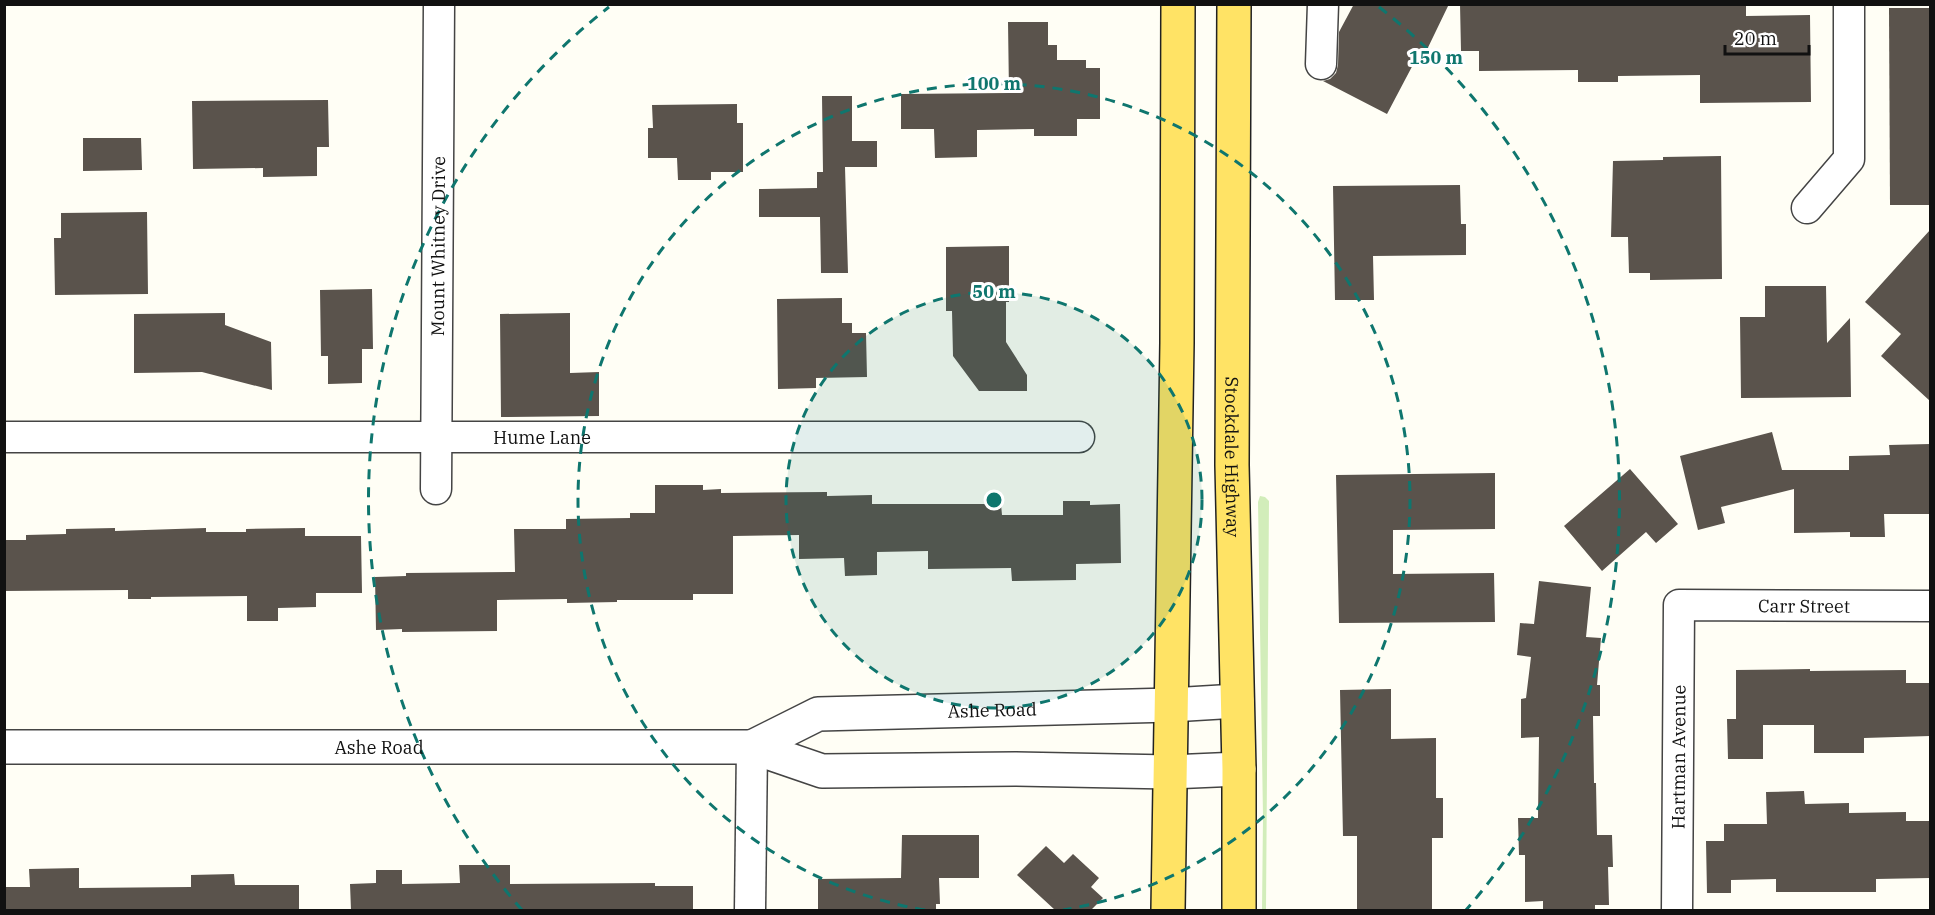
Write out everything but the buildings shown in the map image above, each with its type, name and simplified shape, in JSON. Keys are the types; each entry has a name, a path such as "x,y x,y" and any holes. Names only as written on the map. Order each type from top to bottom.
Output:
{"main road":[{"path":"1168,910 1177,331 1178,4"},
{"name":"Stockdale Highway","path":"1234,4 1232,442 1238,701 1239,910"}],"street":[{"name":"Mount Whitney Drive","path":"436,489 440,4"},
{"path":"1321,64 1323,4"},
{"path":"1807,208 1849,159 1849,4"},
{"name":"Hume Lane","path":"4,437 1079,437"},
{"name":"Carr Street","path":"1679,605 1930,606"},
{"name":"Hartman Avenue","path":"1677,910 1679,605"},
{"name":"Ashe Road","path":"752,747 818,714 1170,705 1238,701"},
{"name":"Ashe Road","path":"4,747 752,747 822,771 1015,769 1170,772 1239,769"},
{"path":"750,910 752,747"}],"green space":[{"path":"1260,496 1269,501 1266,910 1262,910 1263,817 1258,502"}]}
